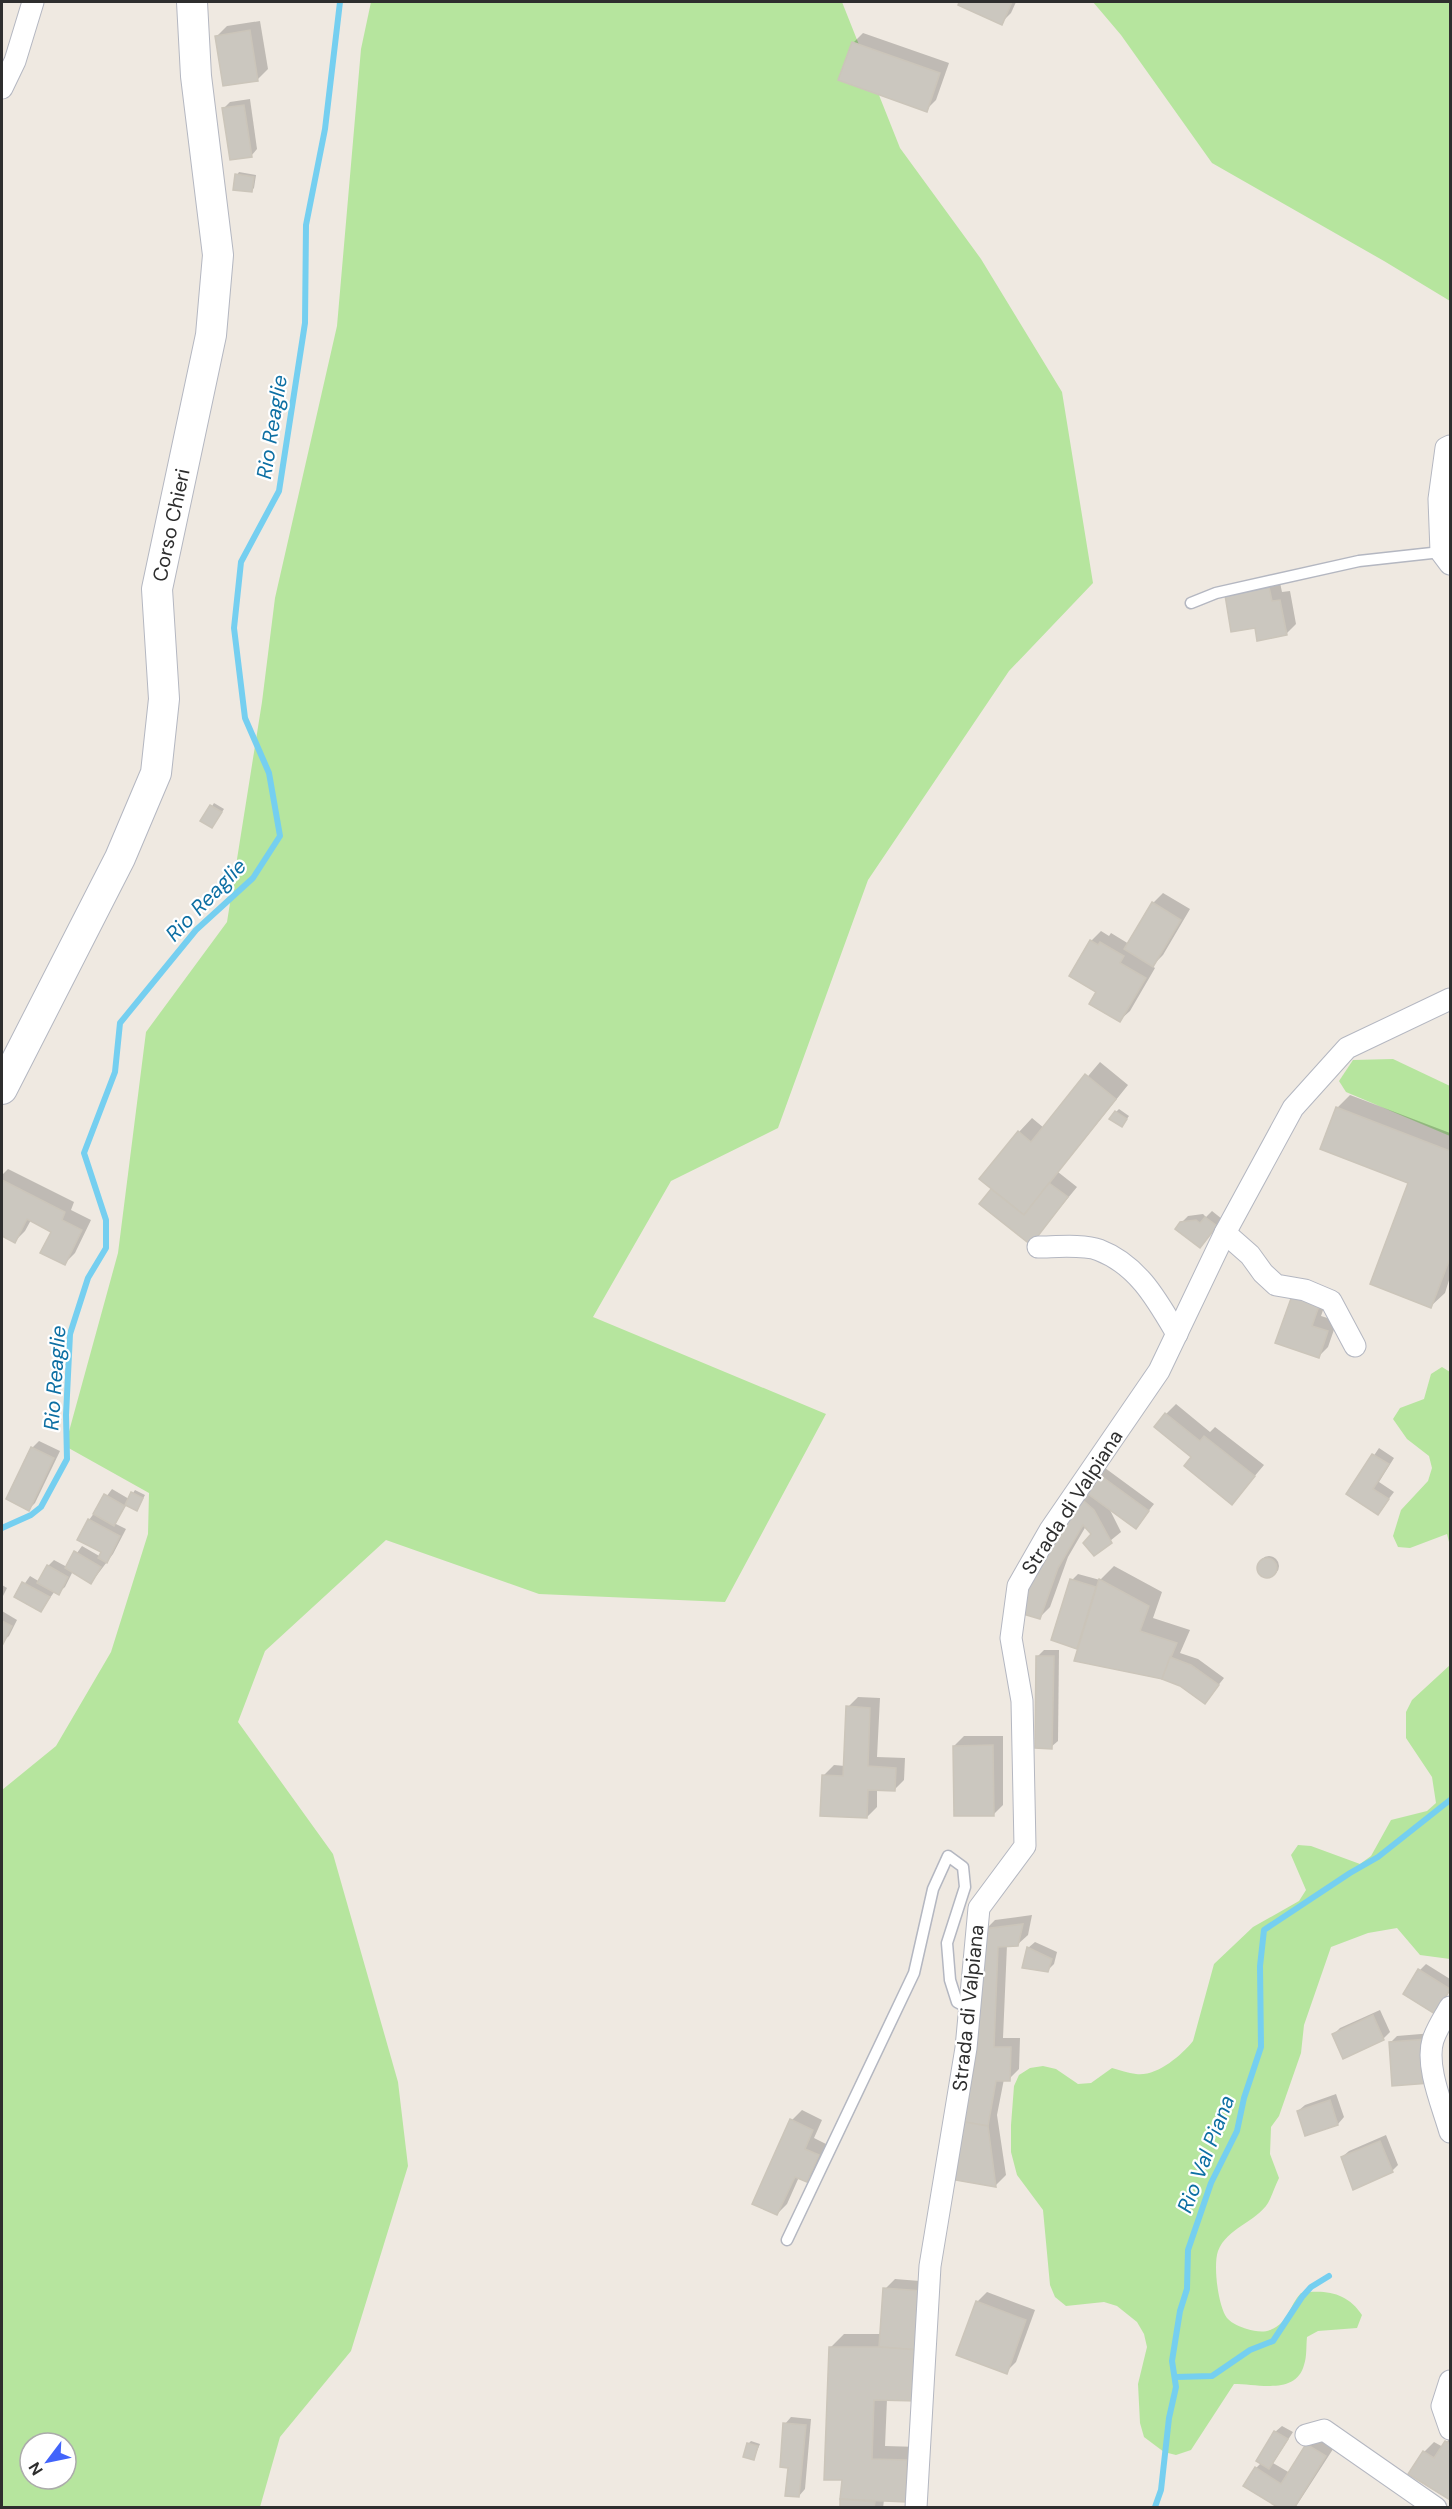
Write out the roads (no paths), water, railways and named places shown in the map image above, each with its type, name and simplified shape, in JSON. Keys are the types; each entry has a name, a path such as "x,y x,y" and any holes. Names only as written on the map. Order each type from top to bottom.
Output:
{"main road":[{"name":"Corso Chieri","path":"2,1089 120,858 156,773 164,699 157,589 212,335 218,255 196,76 192,2"}],"street":[{"path":"2,88 15,61 33,2"},
{"path":"1446,558 1439,499 1446,448 1450,446"},
{"name":"Strada di Valpiana","path":"916,2508 930,2266 966,2048 979,1908 1025,1846 1022,1701 1011,1638 1018,1586 1050,1530 1159,1371 1225,1233 1293,1108 1347,1048 1450,999"},
{"path":"1225,1233 1250,1255 1263,1273 1276,1285 1305,1290 1330,1301 1355,1346"},
{"path":"1038,1247 1097,1249 1129,1267 1152,1293 1177,1334"},
{"path":"1450,2007 1433,2040 1430,2055 1438,2094 1450,2132"},
{"path":"1450,2381 1442,2406 1450,2429"},
{"path":"1306,2436 1324,2430 1436,2508"}],"lane":[{"path":"1191,603 1216,593 1359,561 1446,558"},
{"path":"786,2240 914,1972 933,1890 948,1856 963,1867 964,1887 947,1943 950,1980 957,2002 970,2009"}],"waterway":[{"name":"Rio Reaglie","path":"2,1528 31,1515 41,1507 67,1459 66,1415 70,1334 88,1278 106,1248 106,1220 84,1153 115,1072 120,1023 196,930 253,878 280,836 269,773 245,718 234,628 241,562 279,491 305,323 306,225 325,129 340,2"},
{"name":"Rio Val Piana","path":"1155,2507 1161,2490 1169,2418 1176,2387 1172,2361 1180,2311 1187,2289 1188,2250 1211,2183 1237,2131 1244,2098 1261,2047 1260,1966 1264,1930 1378,1857 1450,1800"},
{"path":"1176,2377 1212,2376 1250,2350 1273,2341 1302,2297 1311,2287 1329,2276"}]}
